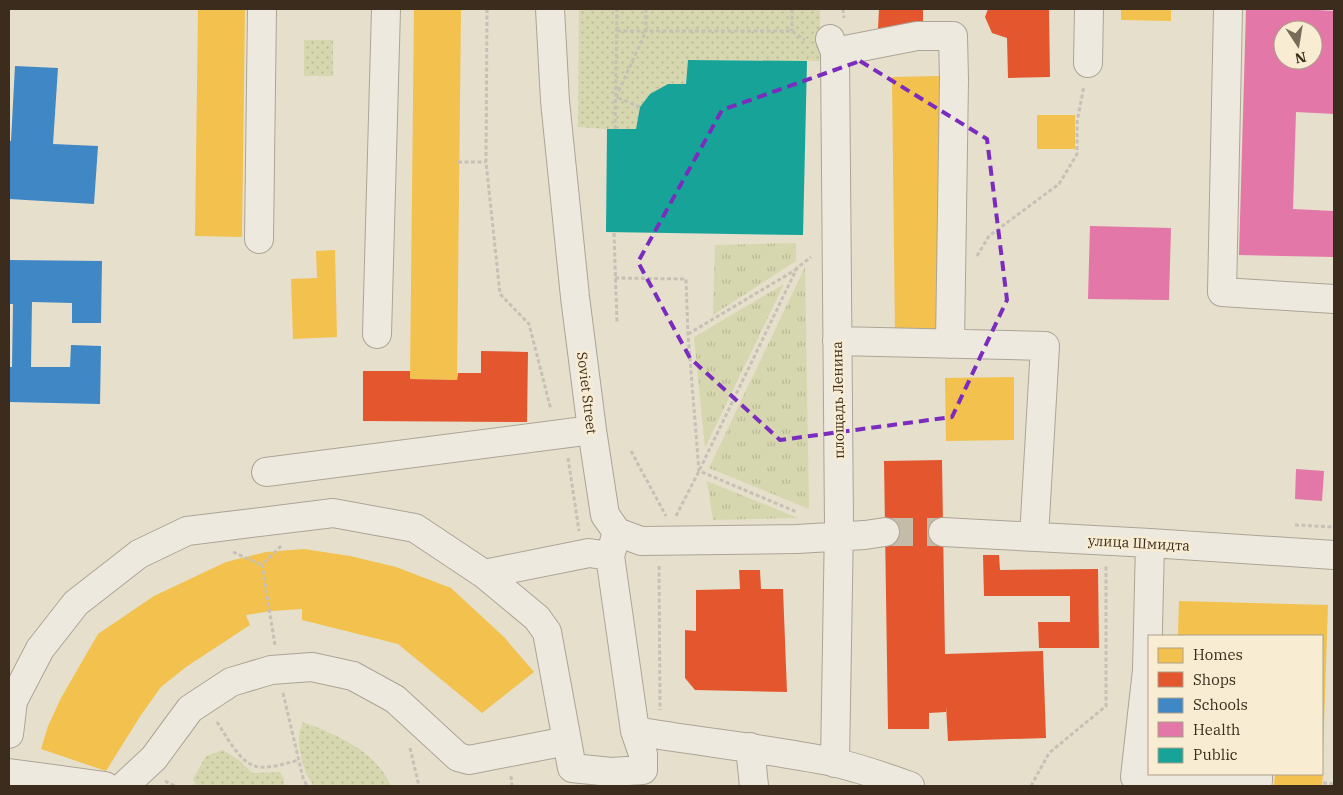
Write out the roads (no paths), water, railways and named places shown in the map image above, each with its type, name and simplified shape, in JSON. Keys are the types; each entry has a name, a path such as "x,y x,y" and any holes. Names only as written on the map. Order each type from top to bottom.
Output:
{"street":[{"path":"259,239 262,9"},
{"path":"377,334 386,9"},
{"name":"Soviet Street","path":"550,9 555,101 575,297 605,516 614,544 648,733 643,754 643,770 610,772 572,768 567,741"},
{"path":"1088,9 1088,63"},
{"path":"1228,9 1222,292 1334,299"},
{"name":"площадь Ленина","path":"835,763 839,537 837,341 824,44 918,36 953,36 950,344"},
{"path":"837,341 1045,346 1034,537"},
{"path":"266,472 592,430"},
{"path":"9,734 13,701 40,649 76,603 139,554 187,531 333,513 415,528 484,574 537,618 546,632 567,741 469,760 458,757 395,699 353,676 312,667 271,670 232,682 190,709 154,758 133,778"},
{"path":"484,574 588,553 614,544 642,541 839,537 885,532"},
{"name":"улица Шмидта","path":"943,532 1334,555"},
{"path":"1149,635 1150,543"},
{"path":"1148,670 1135,777 1258,780 1258,775"},
{"path":"648,733 750,747 835,763 910,786"},
{"path":"750,747 754,786"},
{"path":"9,773 105,786"}],"tunnel":[{"path":"885,532 943,532"}]}
